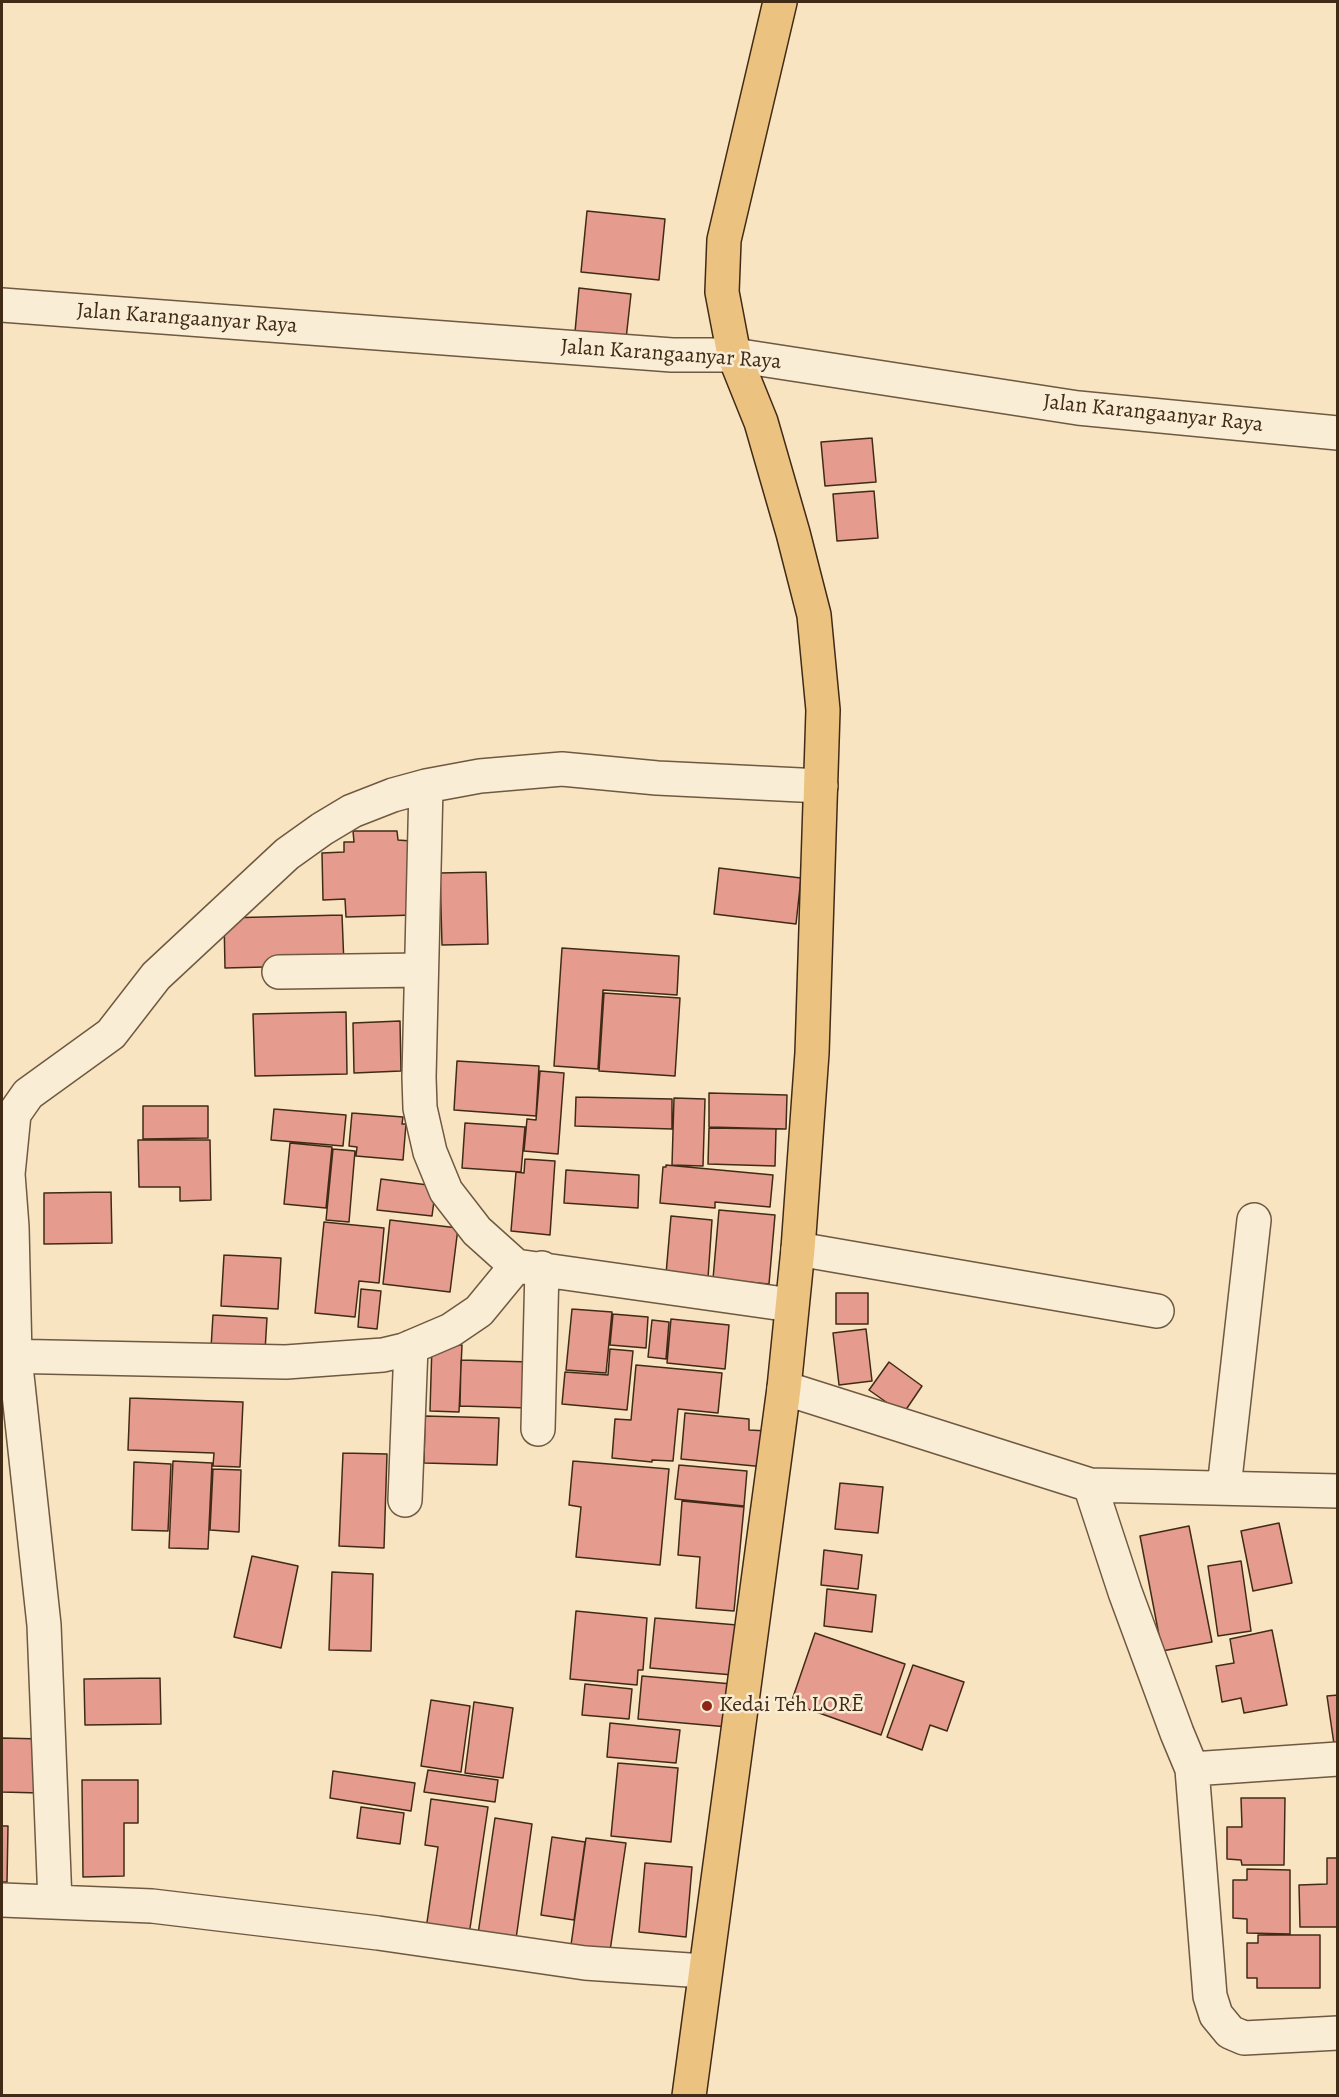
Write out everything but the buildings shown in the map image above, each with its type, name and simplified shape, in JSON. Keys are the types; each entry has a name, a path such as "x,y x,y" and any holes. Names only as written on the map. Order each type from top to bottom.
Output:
{"main road":[{"path":"689,2096 784,1388 798,1249 812,1053 823,710 813,615 761,422 734,354 722,292 724,240 737,193 780,2"}],"street":[{"name":"Jalan Karangaanyar Raya","path":"2,305 660,354 734,354 1078,408 1338,433"},
{"path":"55,1902 44,1625 8,1357 12,1227 8,1174 8,1115 28,1094 111,1034 156,976 288,854 322,829 352,812 393,795 480,776 562,769 821,786"},
{"path":"426,786 420,1108 430,1152 446,1191 477,1231 529,1267 791,1305"},
{"path":"279,972 421,970"},
{"path":"1224,1488 1254,1220"},
{"path":"798,1249 1157,1311"},
{"path":"8,1357 286,1362 383,1355 411,1347 451,1330 479,1311 529,1267"},
{"path":"529,1267 538,1429"},
{"path":"405,1500 411,1347"},
{"path":"784,1388 1090,1485 1338,1491"},
{"path":"1090,1485 1125,1592 1192,1769 1210,1996 1216,2015 1230,2032 1244,2038 1338,2032"},
{"path":"1192,1769 1338,1759"},
{"path":"2,1900 152,1906 378,1933 585,1963 704,1971"}],"place":[{"name":"Kedai Teh LORĒ","path":"707,1706"}]}
